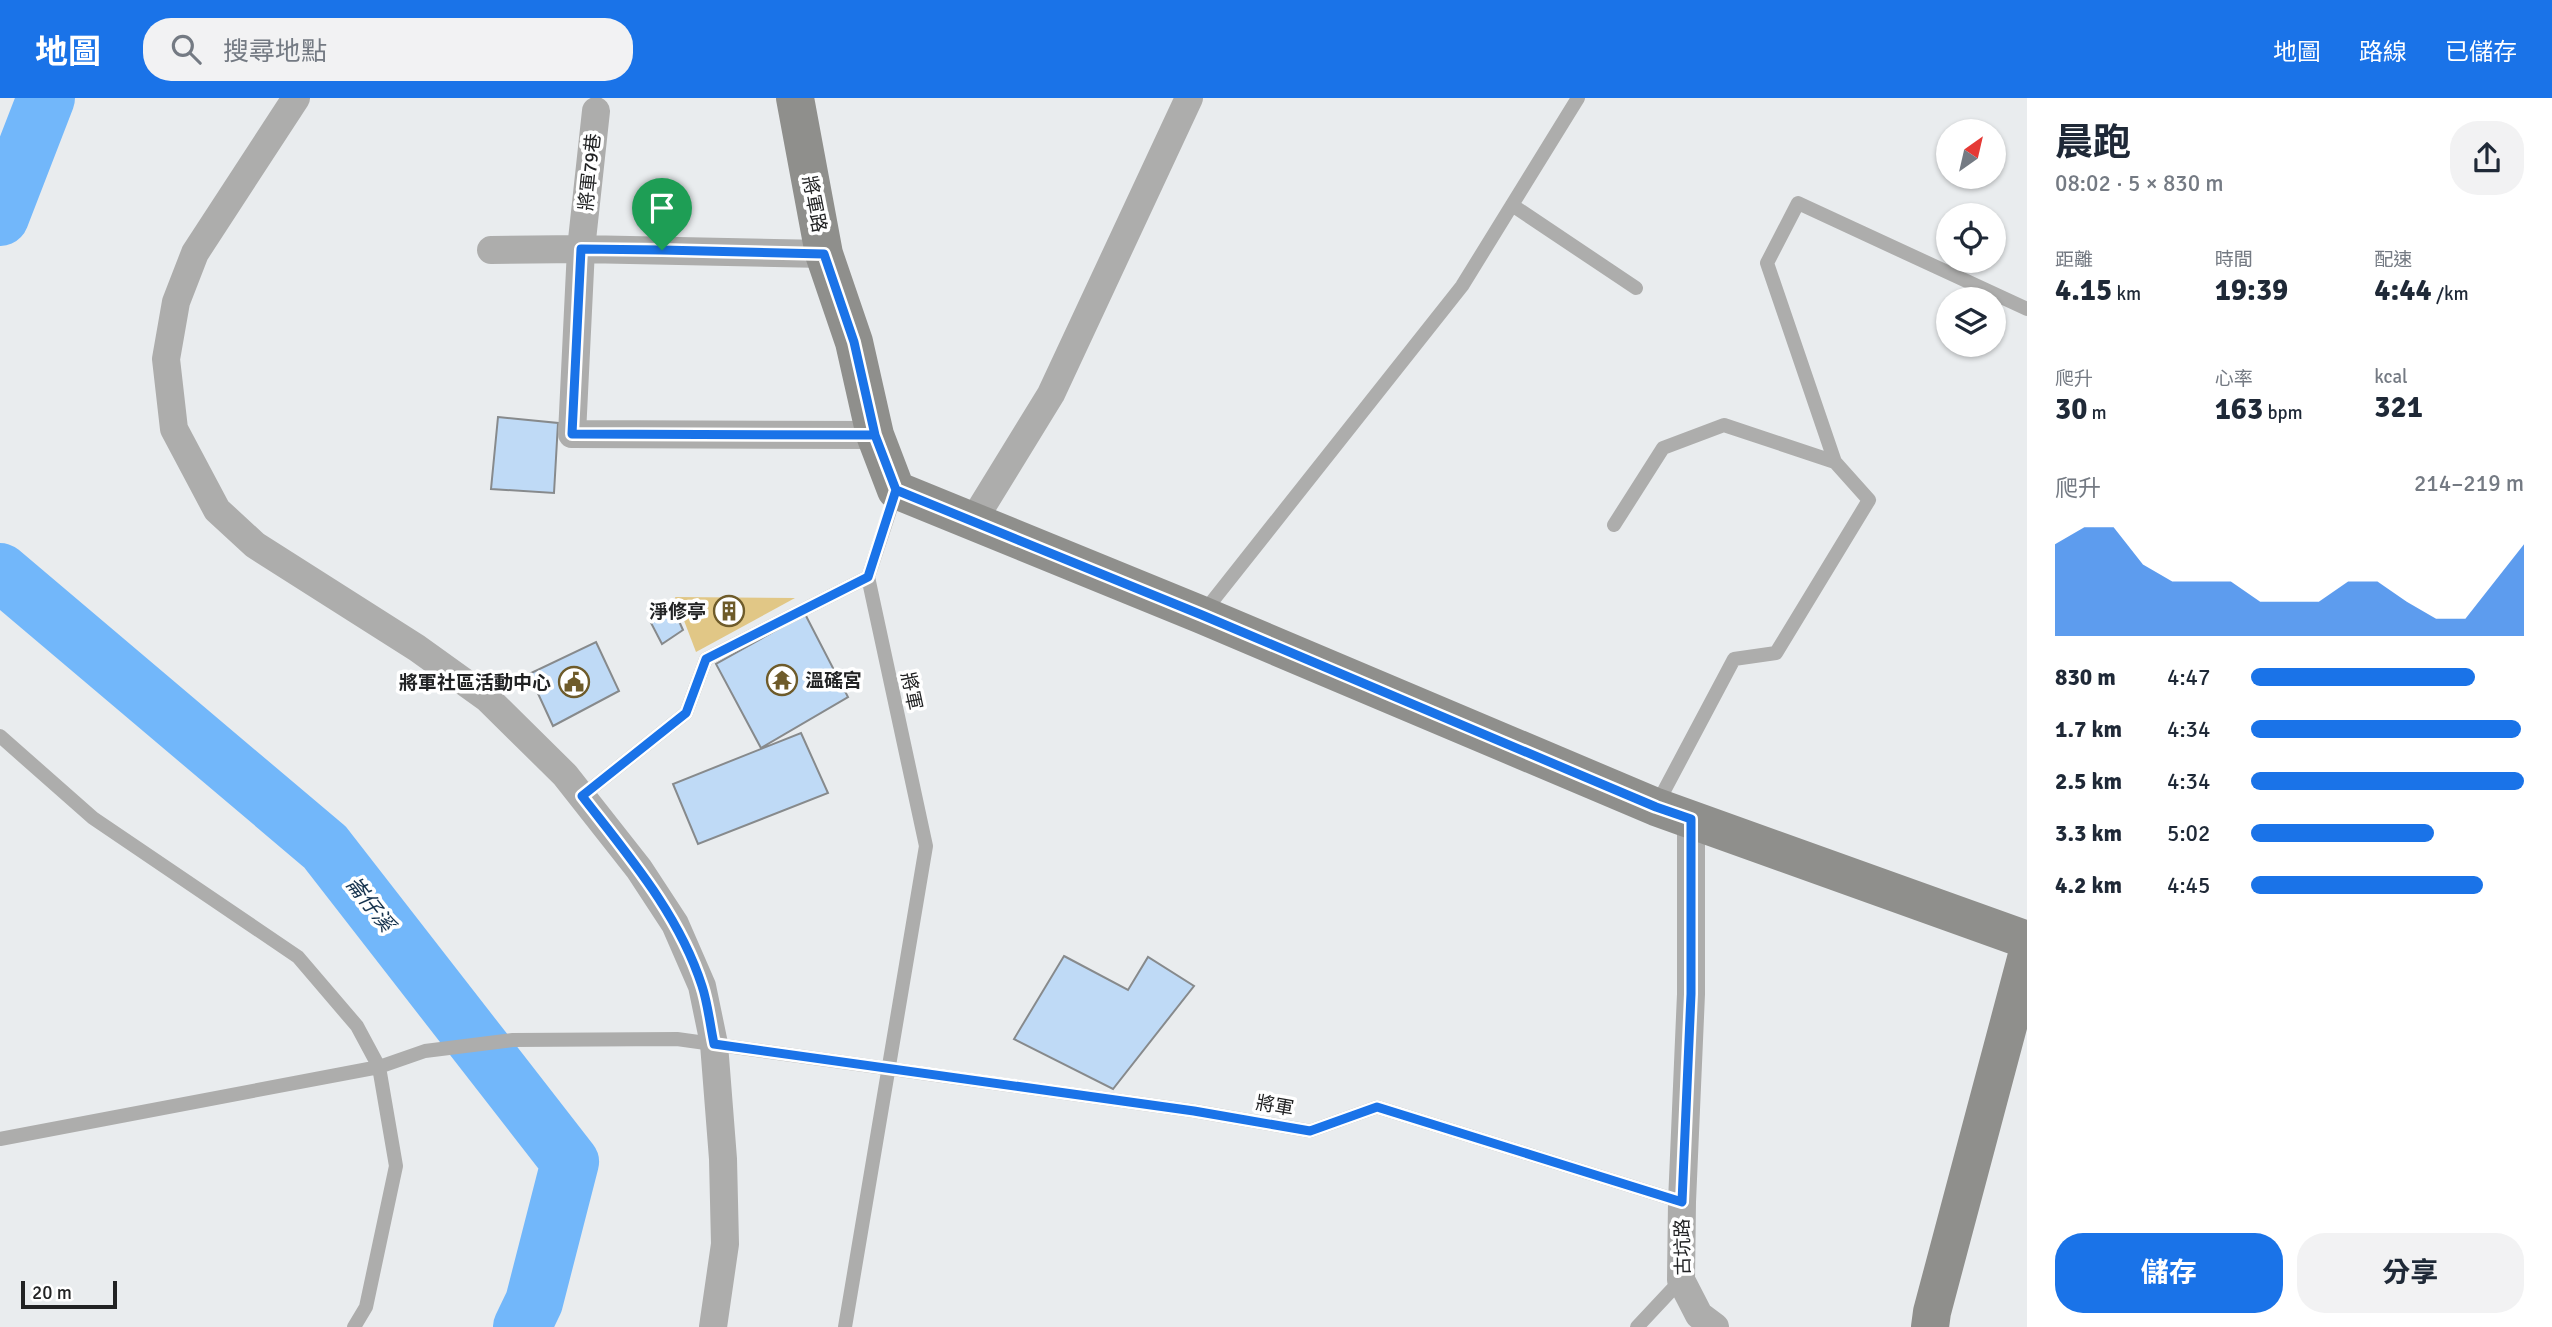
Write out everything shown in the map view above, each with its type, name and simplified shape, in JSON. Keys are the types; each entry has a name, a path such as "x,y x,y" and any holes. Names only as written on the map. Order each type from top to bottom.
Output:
{"main road":[{"name":"將軍路","path":"795,98 824,254 854,342 875,435 896,490"},
{"path":"896,490 1673,813 2027,940"},
{"path":"1930,1327 2027,955"}],"street":[{"path":"296,98 195,253 176,302 166,359 174,429 218,509 255,545 417,648 488,699 565,775 639,869 675,925 702,986 714,1044 723,1159 725,1244 713,1327"},
{"path":"973,521 1051,394 1189,98"},
{"name":"將軍79巷","path":"596,111 581,249 572,434 875,435"},
{"path":"491,250 824,254"},
{"name":"古坑路","path":"1673,813 1691,994 1681,1280 1699,1315 1714,1327"}],"lane":[{"path":"1202,615 1462,286 1578,98"},
{"path":"1673,813 1734,659 1776,653 1869,500 1835,462 1767,263 1798,203 2027,309"},
{"path":"1512,205 1636,288"},
{"path":"1614,525 1663,449 1724,425 1835,462"},
{"path":"582,796 686,713 706,659 868,577 896,490"},
{"name":"將軍","path":"845,1327 926,846 868,577"},
{"path":"0,736 93,818 298,957 357,1026 379,1067 396,1166 366,1307 354,1327"},
{"name":"將軍","path":"0,1139 379,1067 425,1051 513,1040 677,1039 1194,1111 1310,1131 1377,1107 1682,1202"},
{"path":"1637,1327 1681,1280"}],"shaded area":[{"path":"675,597 795,598 696,652"}],"building":[{"path":"498,417 558,423 554,493 491,489"},
{"name":"淨修亭","path":"727,602 736,604 737,613 732,619 723,619 720,608"},
{"path":"673,608 683,630 662,644 650,621"},
{"name":"溫磘宮","path":"805,614 848,697 761,748 716,664"},
{"name":"將軍社區活動中心","path":"596,642 619,691 553,726 529,674"},
{"path":"801,733 828,793 698,844 673,784"},
{"path":"1064,956 1128,990 1148,957 1194,986 1113,1089 1014,1039"}],"waterway":[{"name":"崙仔溪","path":"0,217 46,98"},
{"name":"崙仔溪","path":"0,572 325,847 570,1162 534,1302 522,1327"}],"place":[{"name":"淨修亭","path":"729,611"},
{"name":"溫磘宮","path":"782,680"},
{"name":"將軍社區活動中心","path":"574,682"}],"route":[{"path":"662,250 581,249 572,434 875,435 896,490 1202,615 1656,807 1691,819 1691,994 1682,1202 1377,1107 1310,1131 1194,1111 714,1044 702,986 675,925 639,869 582,796 686,713 706,659 868,577 896,490 875,435 854,342 824,254 662,250"}]}
